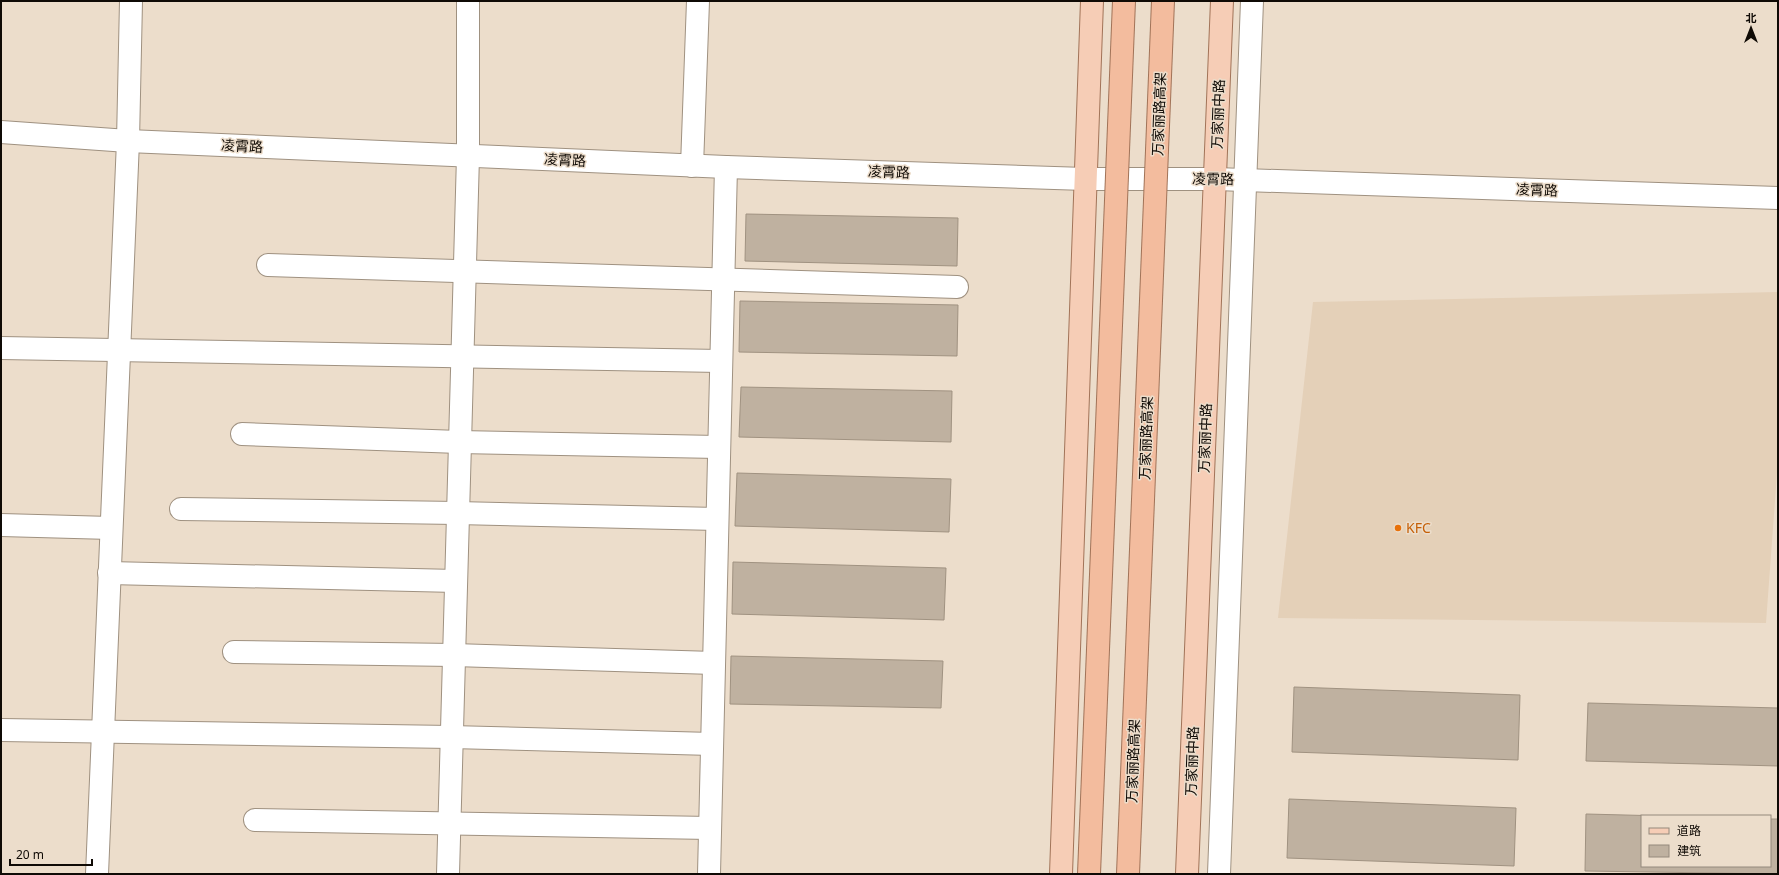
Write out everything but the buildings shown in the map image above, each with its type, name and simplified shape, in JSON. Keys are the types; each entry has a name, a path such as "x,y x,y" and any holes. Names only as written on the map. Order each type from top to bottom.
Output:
{"highway":[{"path":"1090,874 1124,1"},
{"name":"万家丽路高架","path":"1128,874 1163,1"}],"main road":[{"path":"1061,874 1092,1"},
{"name":"万家丽中路","path":"1188,874 1222,1"}],"street":[{"path":"97,874 128,141 131,1"},
{"path":"448,874 468,156 468,1"},
{"path":"692,166 698,1"},
{"path":"1219,874 1252,1"},
{"name":"凌霄路","path":"1,132 128,141 692,166 1085,179 1216,179 1778,198"},
{"path":"709,874 720,361 726,167"},
{"path":"268,265 957,286"},
{"path":"1,348 462,358 720,361"},
{"path":"242,434 459,442 718,447"},
{"path":"180,510 457,513 717,519"},
{"path":"1,525 112,528"},
{"path":"109,573 456,581"},
{"path":"234,652 454,655 714,663"},
{"path":"1,730 452,737 712,744"},
{"path":"255,820 710,828"}],"shaded area":[{"path":"1778,292 1778,460 1766,623 1278,618 1313,302"}],"place":[{"name":"KFC","path":"1398,528"}]}
